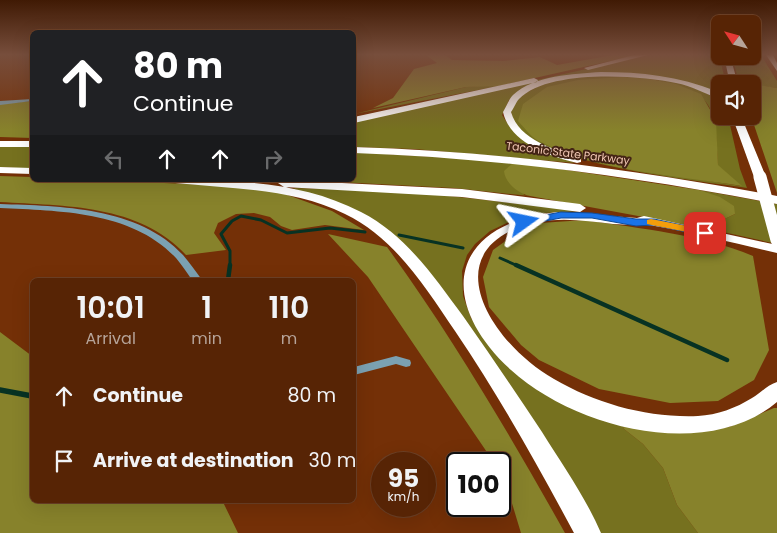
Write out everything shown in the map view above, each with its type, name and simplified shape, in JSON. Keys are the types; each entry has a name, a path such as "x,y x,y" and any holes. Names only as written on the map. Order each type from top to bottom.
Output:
{"highway":[{"path":"356,120 534,80"},
{"path":"556,80 533,87 519,94 508,107 507,117 513,127 533,142 579,161 644,177"},
{"path":"670,80 691,84 711,92"},
{"path":"740,125 760,177"},
{"path":"746,125 777,240"},
{"path":"0,144 30,144"},
{"name":"Taconic State Parkway","path":"356,150 486,157 644,177 777,200"},
{"path":"0,170 30,171"},
{"path":"202,182 257,186 299,193 344,209 370,222 387,235 417,267 469,338 537,446 588,533"},
{"path":"262,182 462,193 554,204 654,222 777,249"},
{"path":"654,222 561,215 524,222 498,234 479,252 473,264 471,276 474,306 484,325 512,358 557,390 612,413 641,421 671,425 699,425 724,421 747,413 765,402 777,390"}],"street":[{"path":"0,102 30,100"},
{"path":"0,206 87,212 138,226 159,238 176,252 196,278"},
{"path":"356,370 396,360 406,363"}],"shaded area":[{"path":"406,80 526,80 499,86 466,87 373,108 393,98"},
{"path":"538,80 559,80 522,90 509,100 502,115 509,125 525,140 543,150 575,163 414,149 356,147 356,121"},
{"path":"562,80 649,80 572,154 617,166 741,186 718,166 715,125 730,125 740,169 747,188 617,168 547,147 523,133 512,117 511,112 515,102 540,86"},
{"path":"580,80 655,80 676,84 701,94 711,111 711,125 716,125 718,165 742,186 611,166 561,151 537,140 518,121 523,104 547,87"},
{"path":"654,80 686,85 711,96 711,112 707,104 699,96 688,90"},
{"path":"672,80 711,80 711,92"},
{"path":"761,80 776,80 777,88 761,86"},
{"path":"761,85 777,88 777,193 754,125 761,125"},
{"path":"499,86 356,114 356,114 466,87"},
{"path":"30,101 30,138 0,137 0,104"},
{"path":"0,146 30,147 30,169 0,167"},
{"path":"356,152 514,162 524,195 530,196 454,188 338,182 356,182"},
{"path":"514,162 699,190 720,197 734,206 735,214 714,224 714,230 530,196 521,193 507,180 504,171"},
{"path":"0,176 30,177 30,182 141,182 232,186 282,193 332,211 364,230 325,225 292,230 281,226 270,217 254,213 236,214 218,223 214,233 226,250 186,255 167,238 146,226 124,217 75,207 0,202"},
{"path":"293,188 405,191 583,211 545,213 515,219 490,231 475,244 467,255 462,271 463,296 471,318 487,341 621,422 624,429 643,444 663,468 677,505 698,533 596,533 389,230"},
{"path":"699,190 777,204 777,244 714,230 714,224 735,214"},
{"path":"585,220 692,237 753,256 769,350 754,380 718,401 670,403 599,389 539,360 521,345 489,307 483,277 493,250 518,232 540,223"},
{"path":"328,234 387,247 435,316 480,387 565,533 521,533 511,500 511,452 487,452 368,277"},
{"path":"0,332 30,354 30,503 223,503 238,533 0,533"},
{"path":"777,408 777,533 698,533 677,505 663,468 643,444 624,429 621,422 675,430 729,427"}],"waterway":[{"path":"230,265 230,251 221,234 232,221 241,216 261,220 287,233 330,228 365,232"},
{"path":"399,235 463,248"},
{"path":"500,258 518,266"},
{"path":"228,278 230,265"},
{"path":"516,265 727,360"},
{"path":"0,390 30,396"}],"slow traffic":[{"path":"651,222 687,229"}],"route":[{"path":"524,222 561,215 592,216 636,222 654,222 705,233"}]}
